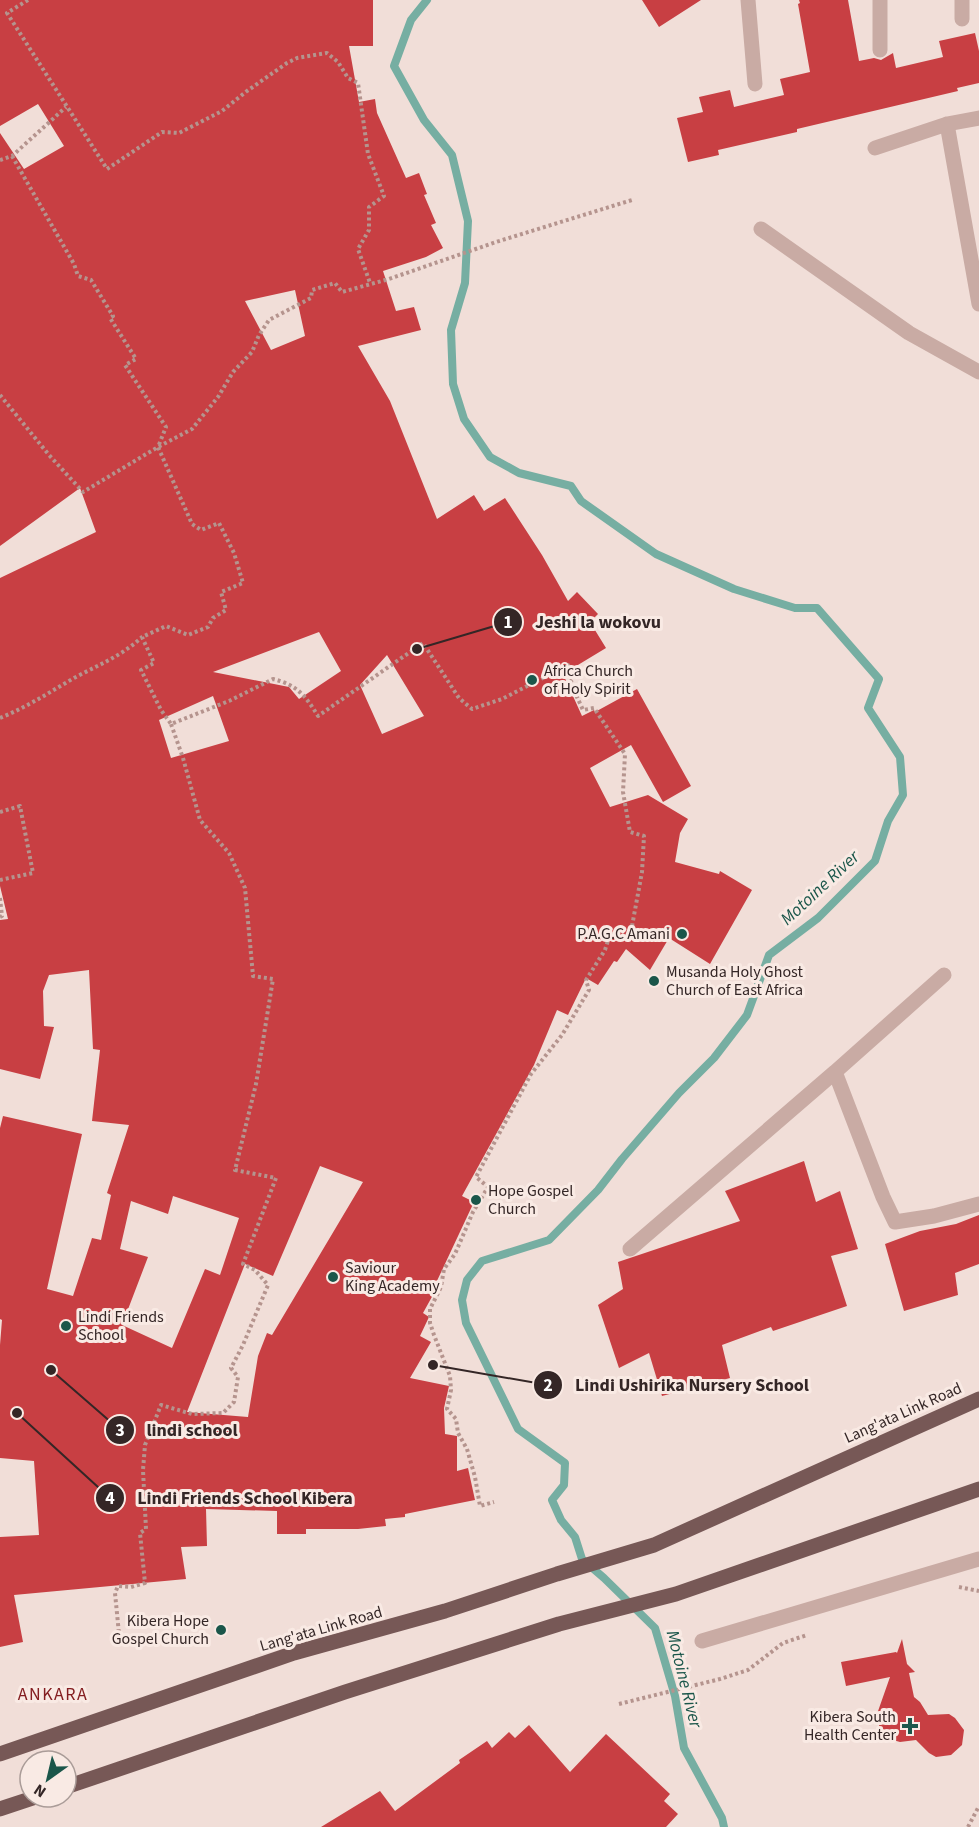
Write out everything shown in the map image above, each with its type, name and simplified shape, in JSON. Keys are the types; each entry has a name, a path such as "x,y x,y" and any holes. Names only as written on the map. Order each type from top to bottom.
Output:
{"main road":[{"name":"Lang'ata Link Road","path":"0,1754 294,1653 445,1611 556,1574 654,1545 979,1399"},
{"path":"78,1783 345,1692 559,1624 676,1594 979,1489"},
{"path":"0,1809 18,1803"}],"street":[{"path":"748,0 755,84"},
{"path":"880,0 880,50"},
{"path":"962,0 962,19"},
{"path":"875,148 947,124 979,118"},
{"path":"947,124 979,304"},
{"path":"761,229 909,333 979,372"},
{"path":"630,1249 944,975"},
{"path":"835,1072 883,1197 895,1222 934,1216 979,1204"},
{"path":"702,1641 979,1559"}],"path":[{"path":"28,0 7,14 107,169 162,132 179,133 222,111 247,91 297,58 327,53 338,62 348,78 358,83 368,154 384,196 369,207 369,230 358,249 370,284"},
{"path":"0,160 12,156 66,107"},
{"path":"0,718 33,703 116,657 142,638 166,626 188,635 208,627 213,618 226,610 221,592 243,584 234,553 219,523 201,530 192,524 158,447 166,427 125,365 135,359 110,318 113,316 91,280 78,276 74,264 12,156"},
{"path":"0,395 48,455 83,492 192,429 218,397 233,372 252,352 269,320 311,298 312,290 335,284 342,292 389,279 496,242 632,200"},
{"path":"120,1644 115,1593 118,1586 131,1587 145,1583 140,1533 146,1529 143,1470 145,1445 162,1405 192,1413 223,1413 234,1402 238,1377 231,1368 268,1285 255,1270 243,1264 276,1178 235,1170 256,1084 273,979 253,976 245,888 229,853 200,820 171,724 161,710 141,670 154,663 142,638"},
{"path":"171,724 230,701 273,679 289,683 301,692 309,700 318,716 423,643 459,698 472,709 502,699 568,665 575,677 570,682 583,710 594,708 625,754 623,792 630,832 644,836 640,883 630,937 610,934 605,950 586,980 589,990 562,1035 531,1074 476,1177 488,1187 472,1212 455,1254 444,1269 441,1287 430,1310 430,1323 450,1376 451,1390 447,1409 456,1419 458,1432 467,1449 480,1506 494,1502"},
{"path":"0,812 20,806 33,873 0,880"},
{"path":"0,898 2,916 0,917"},
{"path":"953,1586 979,1592"},
{"path":"619,1704 748,1670 783,1643 817,1631"},
{"path":"968,1827 979,1806"}],"building":[{"path":"0,0 373,0 373,46 349,46 359,102 375,99 377,113 406,178 419,173 427,194 424,195 436,223 431,225 443,248 426,257 383,271 396,311 414,307 421,330 358,346 390,401 437,519 474,495 484,511 505,498 542,555 568,601 577,592 598,614 590,622 606,648 563,674 582,716 594,710 595,712 637,689 691,786 663,802 631,745 590,768 610,807 648,795 688,819 680,833 675,862 719,874 720,871 752,890 710,964 669,938 650,970 626,949 617,962 614,961 598,985 586,978 568,1015 557,1010 534,1065 462,1196 474,1202 436,1283 439,1284 423,1313 429,1317 420,1336 431,1342 410,1378 449,1386 444,1408 445,1434 457,1436 457,1471 468,1468 475,1500 405,1514 405,1517 385,1519 386,1526 358,1529 306,1529 306,1534 277,1534 277,1511 206,1509 207,1546 181,1547 186,1579 14,1595 23,1642 0,1647 0,1537 39,1535 34,1461 0,1458 2,1320 0,1319 0,1128 3,1116 82,1134 47,1289 73,1296 92,1238 101,1240 111,1195 107,1193 129,1125 92,1121 100,1050 93,1049 89,970 49,975 43,991 44,1026 54,1027 40,1079 0,1069 0,920 8,919 0,886 0,578 96,532 80,488 0,546 0,133 24,169 64,146 38,104 0,126","holes":["295,290 305,336 271,350 245,301","319,632 341,671 299,699 289,687 213,672","387,655 424,716 382,734 360,685","213,696 229,741 171,758 159,720","320,1166 363,1182 272,1335 267,1333 258,1356 248,1417 187,1412 245,1264 273,1276","173,1196 239,1218 220,1275 205,1269 172,1348 122,1325 148,1257 120,1249 131,1201 168,1214"]},
{"path":"642,0 701,0 659,27"},
{"path":"799,0 848,0 859,61 874,58 881,60 893,53 896,68 943,57 939,41 975,33 979,51 979,83 957,88 958,91 718,150 719,155 688,162 677,118 703,112 699,97 730,90 734,107 784,95 780,79 810,72"},
{"path":"804,1161 816,1202 840,1191 858,1249 831,1256 847,1306 773,1331 771,1327 722,1345 730,1378 662,1396 649,1353 619,1368 598,1305 623,1289 618,1262 740,1221 725,1191"},
{"path":"979,1215 979,1264 955,1273 958,1295 904,1311 885,1244 920,1231 956,1224"},
{"path":"902,1639 907,1664 915,1672 909,1673 914,1697 928,1715 949,1714 964,1730 962,1745 951,1755 936,1757 916,1740 900,1742 893,1740 880,1730 877,1714 890,1677 846,1686 841,1662 897,1653"},
{"path":"529,1725 570,1772 606,1734 670,1794 664,1801 678,1814 666,1827 321,1827 380,1791 395,1811 460,1763 459,1760 487,1741 492,1748 509,1732 515,1738"}],"waterway":[{"name":"Motoine River","path":"427,0 411,20 394,66 424,120 452,155 468,221 465,283 451,330 453,384 464,419 490,457 519,473 571,486 581,501 656,554 734,589 795,608 817,608 879,679 868,708 900,757 903,795 888,821 875,861 818,918 769,955 747,1015 714,1058 679,1093 598,1190 549,1240 482,1261 467,1280 462,1300 466,1323 518,1429 565,1463 564,1485 552,1500 561,1520 575,1537 582,1559 655,1628 675,1696 684,1748 722,1818 724,1827"}],"place":[{"name":"Jeshi la wokovu","path":"417,649"},
{"name":"Africa Church of Holy Spirit","path":"532,680"},
{"name":"P.A.G.C Amani","path":"682,934"},
{"name":"Musanda Holy Ghost Church of East Africa","path":"654,981"},
{"name":"Hope Gospel Church","path":"476,1200"},
{"name":"Saviour King Academy","path":"333,1277"},
{"name":"Lindi Friends School","path":"66,1326"},
{"name":"Lindi Ushirika Nursery School","path":"433,1365"},
{"name":"lindi school","path":"51,1370"},
{"name":"Lindi Friends School Kibera","path":"17,1413"},
{"name":"Kibera Hope Gospel Church","path":"221,1630"},
{"name":"Kibera South Health Center","path":"910,1726"}],"district":[{"name":"ANKARA","path":"53,1694"}]}
